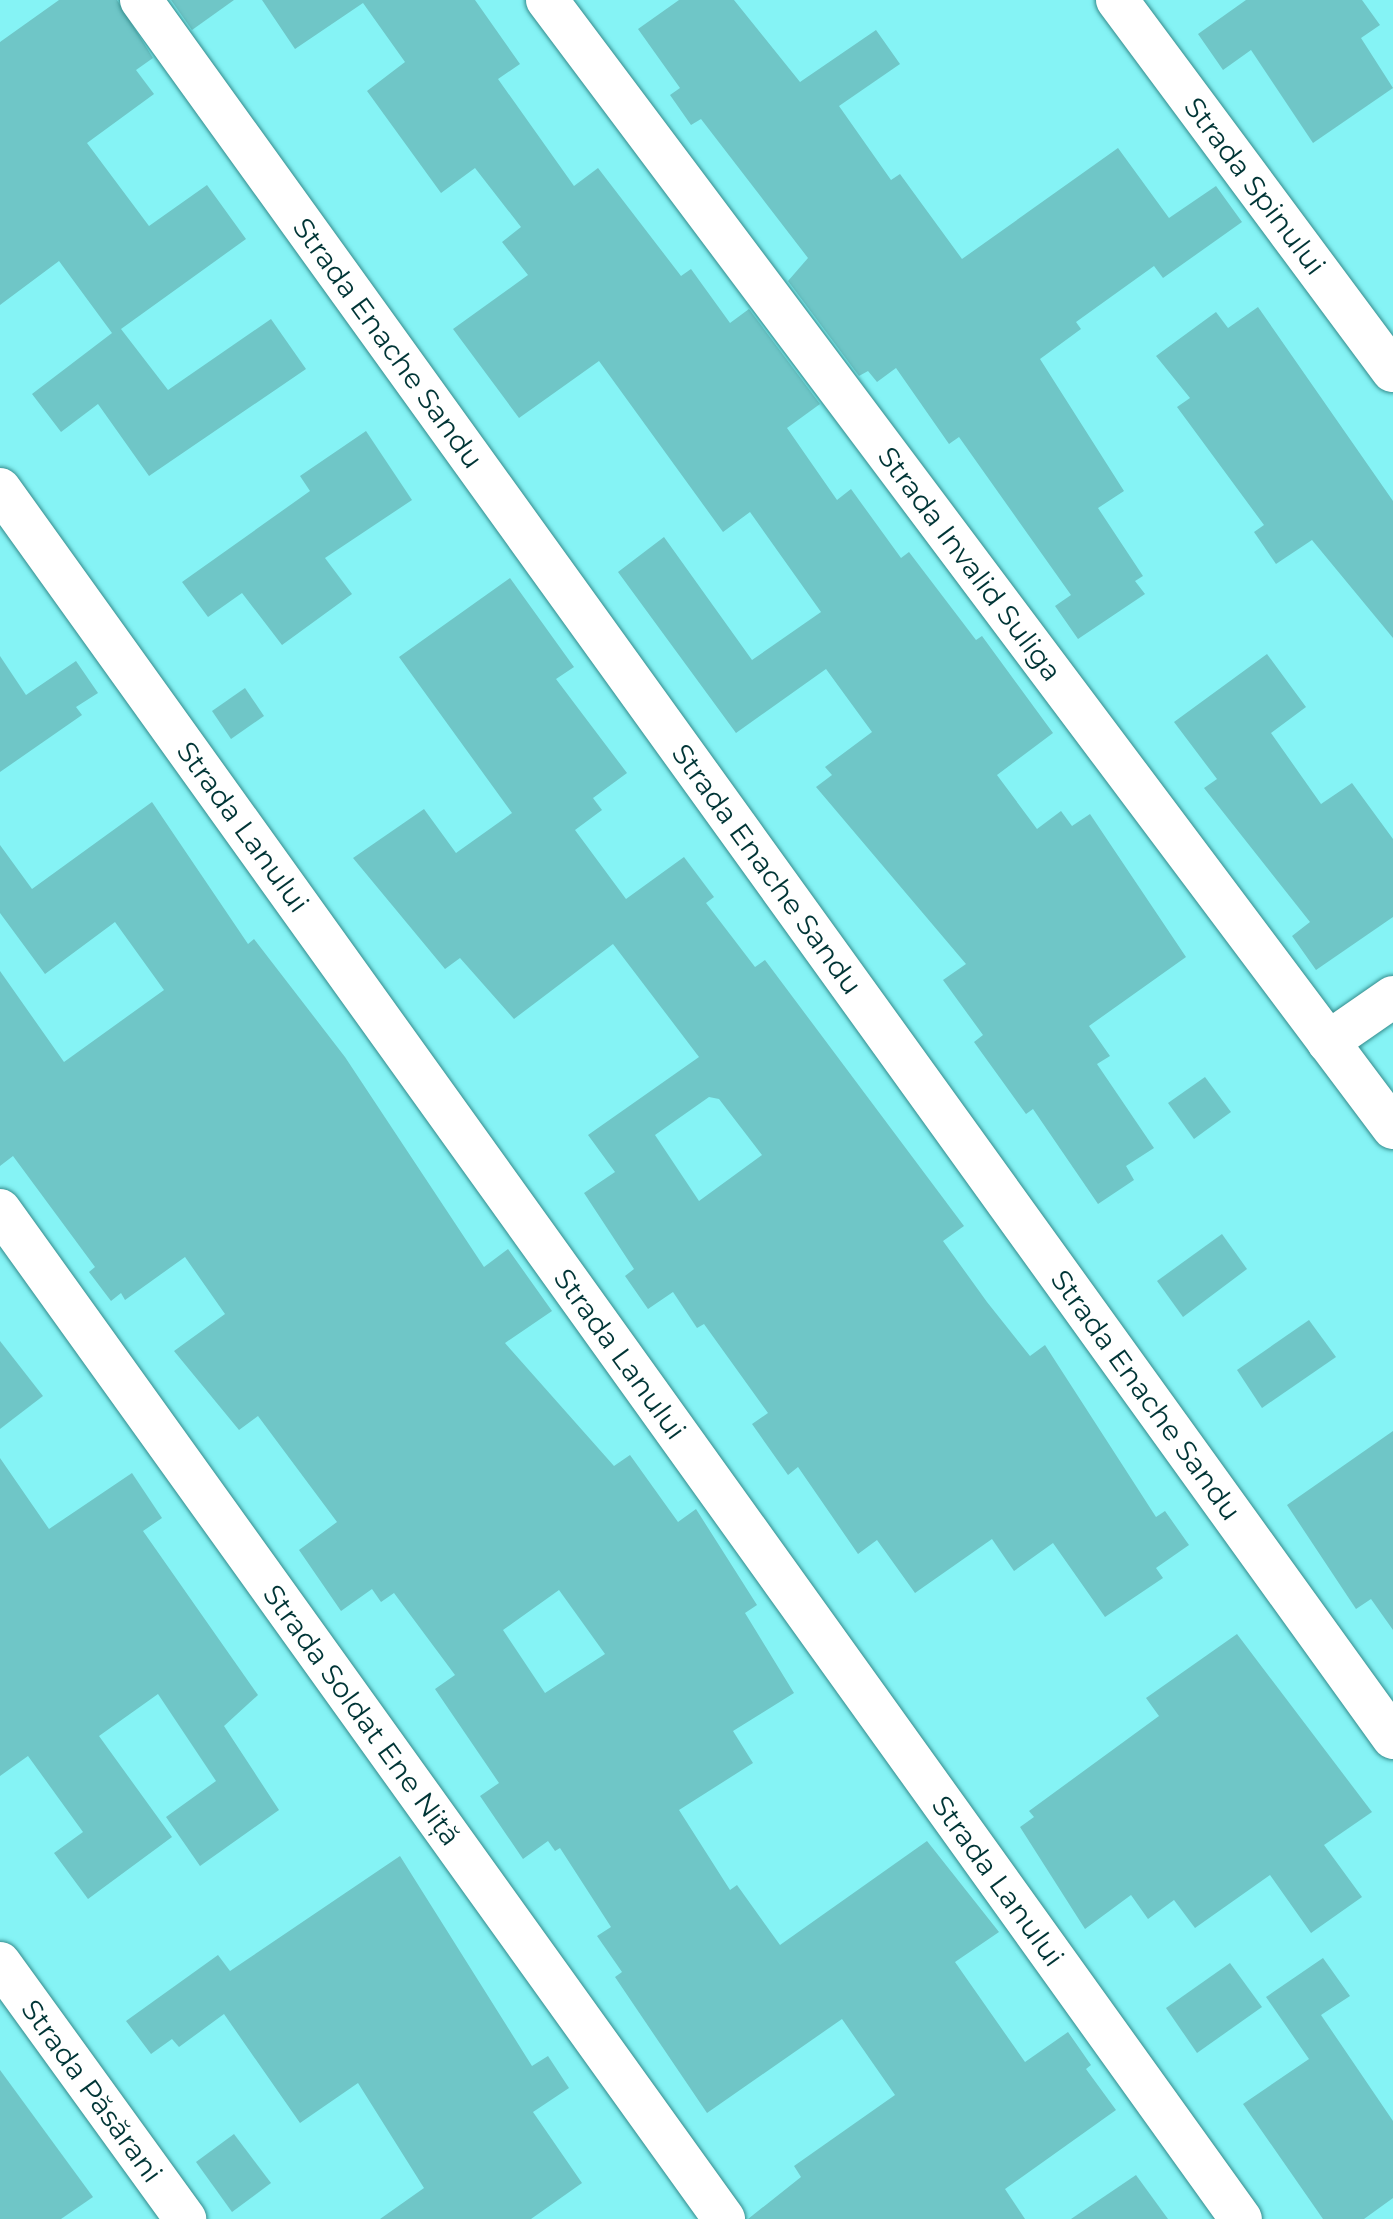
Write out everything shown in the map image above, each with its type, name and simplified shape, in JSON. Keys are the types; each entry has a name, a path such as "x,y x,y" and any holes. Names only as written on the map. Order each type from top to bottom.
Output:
{"street":[{"name":"Strada Enache Sandu","path":"141,0 1393,1738"},
{"name":"Strada Invalid Suliga","path":"547,0 1393,1128"},
{"name":"Strada Spinului","path":"1117,0 1393,371"},
{"name":"Strada Lanului","path":"0,489 1241,2219"},
{"path":"1328,1042 1393,997"},
{"name":"Strada Soldat Ene Niță","path":"0,1210 724,2219"},
{"name":"Strada Păsărani","path":"0,1963 185,2219"}],"building":[{"path":"59,0 117,0 153,58 136,70 154,94 87,143 149,226 207,185 246,239 121,329 168,390 271,319 306,369 149,476 98,404 61,432 32,394 112,333 59,261 0,305 0,42"},
{"path":"171,0 234,0 192,30"},
{"path":"262,0 475,0 520,64 498,79 574,186 598,168 681,276 691,269 730,323 749,309 820,404 787,428 837,500 851,489 901,558 909,552 976,640 982,636 1053,733 997,775 1037,829 1061,811 1072,826 1090,814 1186,957 1089,1026 1110,1056 1097,1064 1154,1148 1126,1166 1134,1180 1098,1204 1033,1109 1026,1114 974,1042 983,1035 943,980 966,964 816,787 832,775 825,767 872,732 826,669 736,733 618,572 664,537 752,660 821,612 750,512 723,532 599,361 519,418 453,329 528,275 502,242 521,227 475,168 441,193 367,91 405,62 363,3 295,49"},
{"path":"679,0 734,0 800,82 876,30 900,64 839,106 891,180 900,174 962,259 1118,148 1169,218 1216,186 1242,222 1163,278 1154,266 1076,322 1081,329 1040,359 1124,491 1098,508 1143,576 1135,581 1145,594 1078,639 1055,606 1071,595 959,437 949,444 896,368 877,382 868,371 859,376 788,281 808,258 701,119 691,125 670,95 680,88 638,29"},
{"path":"1246,0 1362,0 1380,25 1361,38 1393,88 1313,143 1251,50 1223,70 1198,34"},
{"path":"1258,307 1393,501 1393,638 1312,540 1276,564 1254,532 1264,525 1177,407 1190,398 1156,356 1216,312 1228,328"},
{"path":"366,431 412,500 325,558 352,594 282,645 242,593 208,617 182,582 310,491 300,476"},
{"path":"510,578 574,667 556,679 627,773 593,798 602,810 575,830 626,899 684,857 714,897 706,903 755,967 765,960 964,1226 943,1241 987,1302 1030,1356 1045,1345 1156,1517 1165,1511 1189,1545 1156,1568 1163,1578 1105,1617 1053,1543 1014,1571 992,1539 915,1593 877,1540 858,1554 798,1467 788,1475 752,1424 768,1413 704,1324 697,1328 673,1292 648,1309 625,1276 634,1269 584,1193 615,1172 588,1135 699,1057 613,944 514,1019 460,958 445,969 353,858 424,809 456,853 512,813 399,657","holes":["709,1097 719,1099 762,1155 699,1201 655,1135"]},
{"path":"1267,654 1306,707 1271,733 1321,804 1352,783 1393,839 1393,917 1316,970 1292,936 1310,922 1204,788 1217,779 1174,722"},
{"path":"0,656 26,695 76,661 98,693 76,707 82,715 0,772"},
{"path":"245,688 264,716 231,739 212,711"},
{"path":"152,802 248,944 254,939 345,1057 484,1267 508,1249 552,1311 505,1343 614,1466 630,1455 678,1522 696,1509 757,1605 745,1613 794,1693 733,1731 753,1763 679,1810 730,1890 737,1885 780,1945 927,1841 999,1932 955,1962 1025,2062 1068,2032 1091,2065 1086,2069 1116,2110 1005,2189 1025,2219 748,2219 801,2177 794,2166 895,2095 842,2019 707,2113 615,1977 622,1972 597,1936 611,1927 560,1848 555,1851 548,1841 523,1859 480,1796 499,1783 435,1689 455,1675 394,1593 381,1602 372,1589 341,1611 299,1550 337,1522 258,1416 239,1430 174,1351 225,1314 185,1257 125,1300 121,1293 111,1301 89,1272 95,1267 13,1156 0,1166 0,971 64,1062 164,990 115,922 45,974 0,913 0,845 32,889","holes":["559,1590 605,1654 545,1693 503,1630"]},
{"path":"1205,1077 1231,1112 1194,1139 1168,1103"},
{"path":"1222,1234 1247,1269 1183,1317 1157,1281"},
{"path":"1309,1320 1336,1357 1262,1408 1237,1370"},
{"path":"0,1341 43,1396 0,1429"},
{"path":"1393,1431 1393,1630 1371,1599 1356,1609 1287,1505"},
{"path":"0,1458 49,1529 132,1473 162,1518 143,1531 258,1695 224,1726 279,1810 200,1866 166,1817 216,1781 158,1694 99,1736 172,1837 88,1899 54,1853 83,1832 28,1756 0,1776"},
{"path":"1237,1634 1372,1812 1324,1845 1362,1897 1311,1933 1270,1875 1195,1928 1174,1900 1148,1919 1131,1895 1085,1929 1020,1827 1034,1817 1029,1811 1159,1716 1146,1698"},
{"path":"400,1856 532,2066 548,2056 569,2088 533,2112 582,2183 531,2219 380,2219 424,2188 358,2083 300,2123 224,2014 179,2047 172,2039 151,2054 126,2021 218,1955 230,1971"},
{"path":"1323,1958 1350,1996 1321,2015 1393,2121 1393,2198 1364,2219 1323,2219 1243,2104 1309,2059 1266,1997"},
{"path":"1230,1963 1262,2007 1197,2053 1166,2008"},
{"path":"0,2070 93,2197 61,2219 0,2219"},
{"path":"234,2134 271,2183 232,2212 196,2162"},
{"path":"1136,2175 1168,2219 1071,2219"}]}
